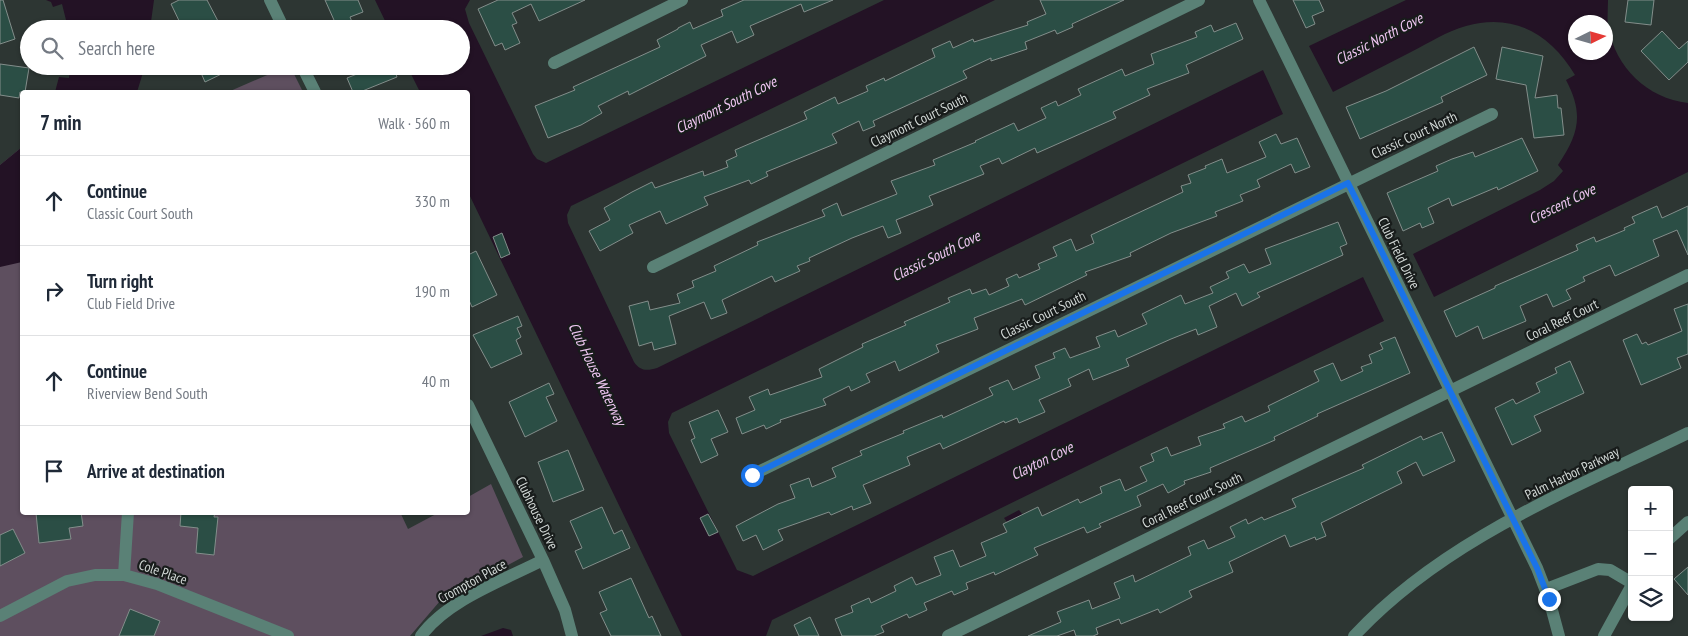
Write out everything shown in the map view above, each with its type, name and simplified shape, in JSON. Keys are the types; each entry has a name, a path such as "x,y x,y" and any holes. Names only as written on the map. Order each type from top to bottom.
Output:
{"street":[{"path":"270,0 280,20"},
{"path":"554,63 682,0"},
{"name":"Claymont Court South","path":"653,267 1199,0"},
{"name":"Club Field Drive","path":"1259,0 1546,589 1559,636"},
{"path":"306,75 314,90"},
{"name":"Classic Court North","path":"1348,183 1492,114"},
{"name":"Classic Court South","path":"752,475 1348,183"},
{"name":"Coral Reef Court","path":"1450,392 1688,275"},
{"name":"Coral Reef Court South","path":"948,636 1450,392"},
{"name":"Clubhouse Drive","path":"470,409 543,560 565,610 572,636"},
{"name":"Palm Harbor Parkway","path":"1354,636 1398,593 1434,565 1460,548 1512,519 1688,433"},
{"path":"124,575 128,515"},
{"path":"1673,535 1688,522"},
{"name":"Crompton Place","path":"421,636 432,622 451,608 543,560"},
{"path":"1546,589 1598,569 1610,570 1628,581"},
{"name":"Cole Place","path":"0,616 67,581 96,575 124,575 157,584 288,636"},
{"path":"1604,636 1628,591"}],"shaded area":[{"path":"267,75 294,75 302,90 233,90"},
{"path":"20,149 20,515 401,515 408,529 434,515 470,515 470,496 491,484 523,557 440,601 410,636 0,636 0,165"}],"water":[{"path":"46,0 154,0 151,20 66,20 62,4 53,7 51,2"},
{"path":"375,0 470,0 465,9 468,20 385,20"},
{"path":"884,0 995,0 571,206 567,215 568,223 634,362 641,369 647,370 657,368 1263,70 1283,114 672,413 668,422 669,433 737,570 753,576 1363,277 1384,321 772,620 766,636 682,636 470,196 470,90 419,90 412,75 470,75 470,25 533,154 537,159 546,163"},
{"path":"1406,0 1608,0 1608,15 1568,15 1568,60 1613,60 1613,44 1626,68 1647,88 1659,95 1688,103 1688,172 1434,297 1413,254 1540,190 1554,181 1563,171 1558,165 1571,143 1577,124 1575,103 1566,80 1575,75 1555,49 1530,30 1500,22 1483,22 1466,26 1438,37 1333,92 1309,46"},
{"path":"69,75 142,75 138,90 56,90 59,77 69,78"},
{"path":"20,149 20,262 0,267 0,165"},
{"path":"1019,510 1023,515 1007,522 1004,518"},
{"path":"503,628 511,630 513,636 481,636"}],"building":[{"path":"0,0 3,0 15,39 0,44"},
{"path":"179,0 207,0 217,20 179,20 171,4"},
{"path":"325,0 358,0 363,12 350,17 351,20 334,20"},
{"path":"498,0 585,0 539,21 531,4 512,13 517,23 512,25 520,43 505,50 502,43 495,46 478,9"},
{"path":"744,0 833,0 804,12 801,4 750,26 754,35 737,43 732,31 701,45 706,56 629,95 628,91 598,106 602,113 581,125 548,138 535,106 575,90 573,87 660,47 657,40 678,28 690,22 693,29 723,16 721,10"},
{"path":"1040,0 1124,0 1072,24 1073,27 1057,34 1055,30 1025,42 1027,49 991,61 991,58 963,71 967,78 873,121 875,126 863,131 859,121 832,134 837,143 766,172 768,176 751,184 749,180 704,197 708,205 666,224 660,211 629,225 633,233 600,251 589,231 610,220 604,208 632,192 652,182 655,188 703,171 704,176 728,167 726,161 737,156 735,150 807,119 804,112 835,97 838,104 868,91 866,86 884,78 885,81 935,57 932,49 950,41 953,48 973,39 974,42 1028,25 1027,22 1046,14"},
{"path":"1293,0 1319,0 1324,11 1312,16 1315,24 1306,28"},
{"path":"1628,0 1654,0 1651,25 1625,22"},
{"path":"1236,23 1243,39 1186,65 1189,73 1147,89 1150,95 1113,112 1116,118 1037,153 1035,148 1002,164 999,158 980,166 984,174 929,196 933,205 896,220 901,233 888,238 883,226 852,238 809,258 810,261 797,266 800,271 775,282 772,276 722,300 727,313 711,319 704,302 669,316 676,344 654,350 652,342 639,346 629,306 648,301 650,310 680,303 677,294 694,287 692,281 716,271 714,266 758,245 757,242 825,216 822,210 837,203 842,216 897,194 891,181 935,165 933,160 1014,123 1018,131 1046,118 1041,108 1056,101 1058,106 1081,95 1078,89 1122,69 1125,76 1154,64 1151,54 1197,37 1195,32 1211,25 1214,32"},
{"path":"1662,31 1679,49 1688,41 1688,62 1669,80 1641,51"},
{"path":"1474,47 1487,75 1441,97 1443,102 1360,139 1346,107 1386,91"},
{"path":"1502,47 1543,56 1535,98 1557,95 1558,108 1561,108 1564,135 1534,138 1526,85 1496,79"},
{"path":"0,64 20,67 20,75 28,75 25,90 20,90 19,98 0,95"},
{"path":"202,75 219,75 205,82"},
{"path":"354,75 396,75 397,77 365,90 352,90 347,78"},
{"path":"1276,134 1281,144 1297,138 1310,167 1295,173 1291,164 1257,180 1260,187 1240,195 1243,201 1215,212 1217,216 1171,233 1130,253 1131,256 1085,272 1087,275 1025,305 1022,299 974,318 978,329 936,345 939,352 899,371 895,361 866,374 870,382 851,391 849,386 823,399 826,405 780,420 781,422 766,429 764,425 742,434 736,418 755,410 749,397 768,389 770,395 822,377 819,369 863,347 862,344 906,325 904,322 950,302 948,298 970,289 972,294 986,289 989,295 1009,286 1006,279 1017,274 1019,278 1040,269 1038,264 1057,256 1053,247 1071,239 1076,251 1094,243 1091,235 1183,192 1181,186 1191,183 1188,175 1206,168 1205,166 1222,159 1227,173 1266,157 1259,142"},
{"path":"1522,138 1538,171 1498,190 1497,187 1452,206 1449,198 1428,208 1434,223 1422,228 1420,223 1403,231 1387,193 1438,171 1436,166 1452,159 1473,152 1475,157"},
{"path":"1657,206 1662,218 1688,206 1688,255 1677,230 1653,240 1659,256 1615,276 1610,265 1583,277 1585,281 1566,290 1571,299 1553,307 1547,294 1520,306 1526,321 1483,339 1478,326 1456,337 1444,311 1495,288 1495,286 1578,250 1576,245 1594,237 1596,242 1625,230 1624,228 1635,223 1632,217"},
{"path":"1338,222 1347,244 1340,247 1343,255 1257,293 1260,297 1242,306 1236,293 1209,306 1217,327 1198,335 1196,329 1171,339 1126,359 1129,366 1093,380 1089,369 1068,379 1071,386 1039,400 1045,412 1019,423 1017,418 1005,423 1004,421 943,449 940,443 907,457 910,465 863,485 871,503 853,510 852,506 831,515 829,512 778,530 783,540 763,550 756,535 743,541 736,526 778,504 795,498 790,485 809,478 812,487 836,477 832,468 862,455 860,451 942,415 943,418 993,395 989,388 1008,380 1013,390 1040,378 1035,366 1055,358 1053,353 1065,348 1070,358 1100,347 1096,337 1115,330 1118,337 1147,324 1142,314 1181,295 1185,304 1213,293 1210,287 1229,278 1226,272 1244,264 1249,273 1271,264 1265,249"},
{"path":"502,233 510,254 501,258 493,237"},
{"path":"476,251 497,295 472,307 470,302 470,254"},
{"path":"1688,304 1688,354 1677,358 1681,368 1641,385 1623,340 1637,334 1642,344 1646,342 1648,345 1682,331 1674,309"},
{"path":"518,316 522,326 517,328 521,337 516,340 522,354 491,368 473,335"},
{"path":"1395,337 1410,373 1317,414 1318,416 1274,437 1275,440 1210,468 1211,472 1184,481 1185,484 1168,493 1163,484 1137,496 1141,506 1099,524 1101,527 1087,533 1084,527 1034,548 1038,555 995,575 994,572 966,583 968,589 954,595 952,591 924,603 927,610 909,618 907,614 881,626 884,632 874,636 842,636 835,619 853,612 851,606 869,598 871,603 896,591 894,586 912,577 916,585 941,575 934,557 953,550 960,567 986,556 981,543 1007,532 1003,524 1038,507 1042,516 1078,499 1080,503 1102,493 1100,487 1120,479 1125,491 1147,481 1140,467 1154,461 1151,454 1167,447 1171,456 1201,445 1198,437 1225,428 1223,424 1242,416 1245,422 1270,411 1268,406 1319,381 1314,371 1333,363 1341,381 1363,371 1361,367 1372,363 1369,355 1383,349 1380,343"},
{"path":"1570,361 1584,393 1534,416 1541,431 1512,445 1495,408 1513,399 1516,404 1540,392 1536,383 1557,373 1555,368"},
{"path":"549,383 554,394 546,397 557,421 525,437 509,402"},
{"path":"718,410 728,432 711,439 718,455 701,463 691,440 695,438 689,422"},
{"path":"1442,432 1455,461 1423,476 1416,462 1397,472 1402,483 1321,523 1326,536 1316,540 1315,537 1290,547 1285,535 1229,562 1233,572 1189,591 1192,597 1160,613 1158,609 1121,624 1119,619 1096,628 1098,634 1093,636 1076,636 1074,630 1057,636 1028,636 1061,622 1057,612 1089,600 1092,609 1120,598 1114,583 1133,575 1135,582 1191,555 1188,547 1204,540 1208,549 1235,537 1230,527 1246,519 1248,524 1262,517 1264,520 1296,507 1292,499 1364,468 1362,465 1421,436 1423,440"},
{"path":"568,450 584,490 553,502 538,462"},
{"path":"602,507 614,534 622,530 630,548 583,569 575,551 582,548 570,521"},
{"path":"708,514 718,532 709,536 700,518"},
{"path":"36,515 81,515 83,526 69,528 71,539 39,543"},
{"path":"181,515 214,515 214,517 218,517 214,555 196,553 198,528 180,526"},
{"path":"13,529 25,553 0,566 0,535"},
{"path":"1688,567 1688,595 1674,579"},
{"path":"631,578 649,618 652,616 661,636 611,636 600,613 607,610 599,592"},
{"path":"130,609 160,621 154,636 119,636"},
{"path":"810,617 819,636 799,636 794,625"}],"route":[{"path":"752,475 1348,183 1537,568 1549,599"}],"water label":[{"name":"Classic North Cove","path":"1379,39"},
{"name":"Claymont South Cove","path":"726,105"},
{"name":"Crescent Cove","path":"1562,204"},
{"name":"Classic South Cove","path":"936,256"},
{"name":"Club House Waterway","path":"597,374"},
{"name":"Clayton Cove","path":"1042,461"}]}
